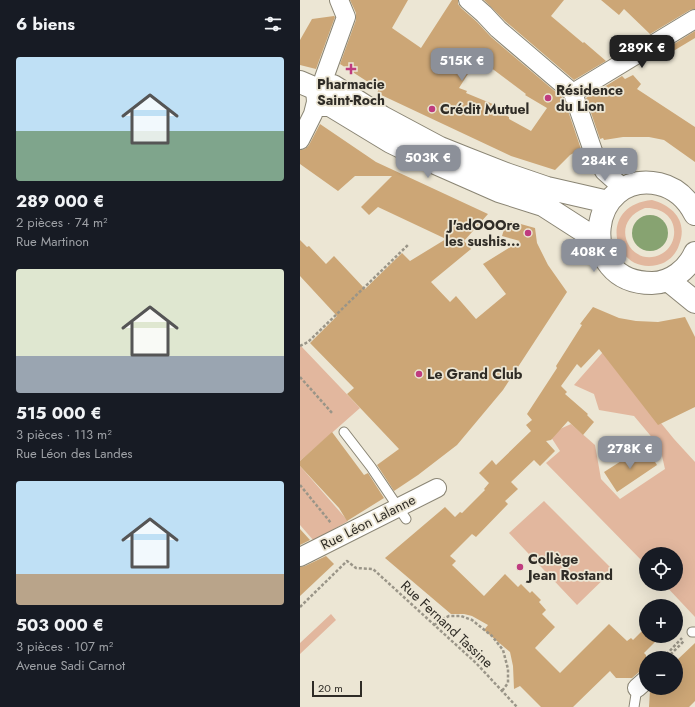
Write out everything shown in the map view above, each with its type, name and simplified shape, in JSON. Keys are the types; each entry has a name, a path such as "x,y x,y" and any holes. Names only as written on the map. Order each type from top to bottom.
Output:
{"street":[{"path":"300,140 314,93 346,16 339,0"},
{"path":"468,0 498,29 573,93 593,151 616,195"},
{"path":"573,93 695,19"},
{"path":"314,93 333,86 382,116 440,148 506,174 547,188 616,195"},
{"path":"314,93 330,105 391,142 499,191 543,205 599,241"},
{"path":"692,259 679,274 668,280 655,283 642,283 629,280 617,273 608,263 599,241 599,223 616,195 636,185 651,183 666,186 680,193 693,208"},
{"path":"692,259 695,289"},
{"path":"668,280 695,302"},
{"name":"Rue Léon Lalanne","path":"300,557 402,513 437,488"}],"lane":[{"path":"344,432 371,467 402,513"},
{"path":"634,707 639,693"}],"path":[{"path":"300,346 308,342 409,244"},
{"path":"300,377 333,414"},
{"path":"300,485 335,528"},
{"name":"Rue Fernand Tassine","path":"300,607 347,561 356,568 373,569 476,663 517,707"},
{"path":"434,625 449,616 461,616 472,620 492,636 503,650 508,669 508,683 502,691"},
{"path":"670,651 687,633 694,632"},
{"path":"674,651 694,632"}],"shaded area":[{"path":"652,200 667,206 677,216 682,229 681,237 676,252 671,258 657,265 642,265 630,260 621,250 617,238 617,225 623,214 634,205","holes":["645,208 657,209 666,214 673,223 674,229 672,243 669,248 663,253 652,257 642,256 634,251 628,243 625,234 627,224 633,215"]},
{"path":"654,215 663,220 667,226 667,240 663,246 654,251 646,251 637,246 633,240 632,229 637,220 643,216"},
{"path":"300,345 360,408 300,461"},
{"path":"603,352 674,439 695,462 695,617 683,604 683,599 678,599 671,591 683,591 683,547 639,547 639,558 546,463 560,451 549,434 571,424 595,445 601,479 620,499 665,469 660,447 634,416 599,410 594,394 574,385"},
{"path":"300,466 348,521 314,541 300,525"},
{"path":"544,501 613,570 577,605 509,533"},
{"path":"331,614 336,620 300,654 300,643"}],"building":[{"path":"350,0 408,0 392,28 421,48 452,0 458,0 458,4 461,8 491,37 564,99 581,149 570,155 555,170 511,156 377,93 379,89 340,64 356,20 356,13","holes":["478,58 526,94 525,95 547,108 531,131 497,111 500,107 466,93 467,91 459,88"]},
{"path":"484,0 564,0 551,16 606,61 574,80 505,21"},
{"path":"601,0 695,0 695,9 690,10 650,34 624,9 619,15"},
{"path":"335,17 316,69 300,65 300,40 312,19"},
{"path":"695,31 695,38 670,53 666,49"},
{"path":"633,75 641,84 637,89 695,127 695,162 664,140 649,137 600,139 586,98 622,76 625,79"},
{"path":"320,124 376,162 488,214 464,241 471,249 431,282 450,302 456,296 476,319 506,294 483,264 520,241 502,236 506,223 509,224 510,221 535,228 537,243 548,265 567,292 503,390 457,445 418,475 394,491 377,465 399,449 347,394 354,388 310,343 337,316 300,276 300,240 307,247 309,246 326,264 334,256 365,289 402,253 410,261 446,239 378,207 369,215 361,207 392,176 355,176 338,191 300,164 300,150 305,149 309,145"},
{"path":"593,307 619,318 636,321 658,322 685,317 695,337 695,407 658,425 599,349 581,368 577,364 561,386 567,392 565,394 588,414 587,415 594,422 583,435 568,421 551,440 546,441 555,451 540,466 534,460 511,482 518,489 505,501 508,504 476,537 472,534 450,556 456,561 452,565 484,596 505,574 518,587 521,584 530,593 532,591 541,600 539,602 546,610 542,614 555,627 535,648 560,673 609,624 627,641 631,638 633,640 639,634 639,643 654,643 646,651 639,651 639,672 632,678 616,678 610,671 573,707 541,707 520,686 514,689 513,666 510,652 484,630 488,625 472,616 464,614 451,614 385,558 445,507 455,517 460,512 462,513 485,490 484,489 489,483 479,473 492,460 496,465 531,431 526,425 532,420 527,414 557,368 556,366 582,325 580,324"},
{"path":"332,432 364,475 368,473 384,498 347,521 339,508 300,466 300,461"},
{"path":"646,448 657,465 617,492 604,472 626,458 628,460"},
{"path":"300,529 310,540 300,545"},
{"path":"326,556 334,564 300,596 300,567"},
{"path":"695,643 695,701 689,707 649,707 650,695 683,695 683,654"}],"place":[{"name":"Pharmacie Saint-Roch","path":"351,69"},
{"name":"Résidence du Lion","path":"548,98"},
{"name":"Crédit Mutuel","path":"432,109"},
{"name":"J'adOOOre les sushis...","path":"528,233"},
{"name":"Le Grand Club","path":"419,374"},
{"name":"Collège Jean Rostand","path":"520,567"}]}
